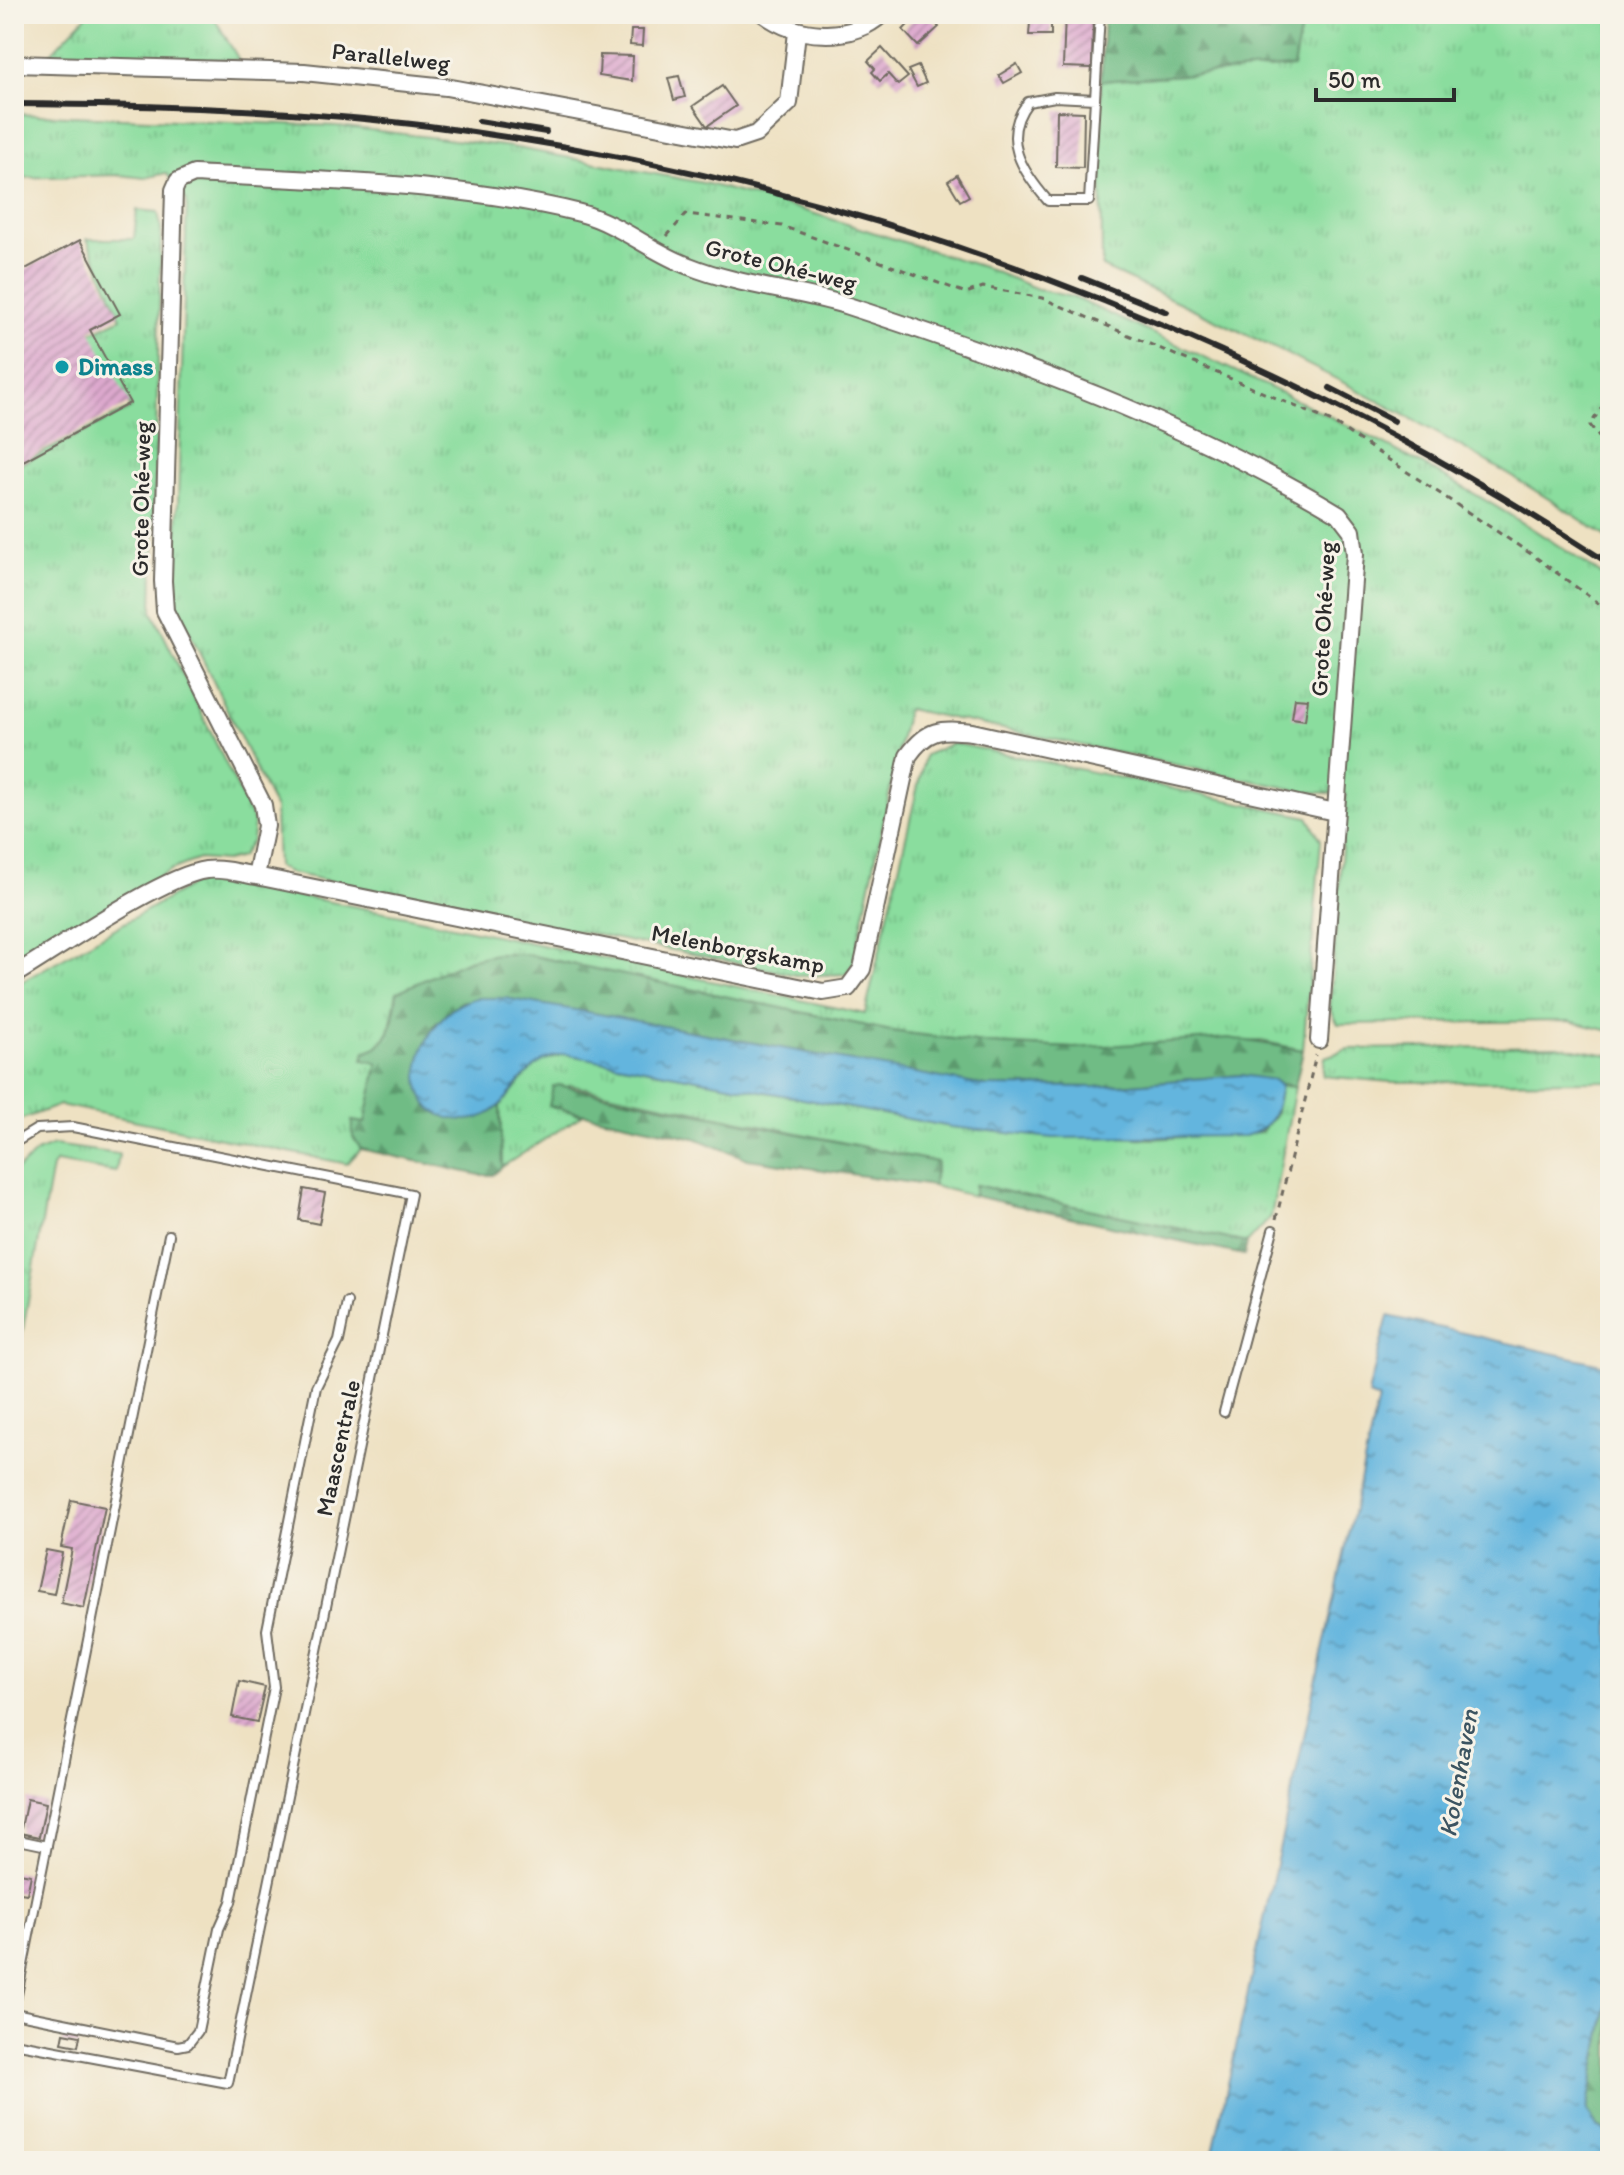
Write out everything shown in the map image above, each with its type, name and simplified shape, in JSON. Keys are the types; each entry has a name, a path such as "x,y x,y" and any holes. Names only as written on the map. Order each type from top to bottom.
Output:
{"street":[{"path":"764,14 780,26 797,32 851,31 882,14"},
{"name":"Parallelweg","path":"14,64 304,72 446,87 719,140 744,140 756,134 789,103 797,32"},
{"name":"Grote Ohé-weg","path":"256,876 266,826 263,805 165,611 163,581 174,206 178,181 194,174 428,188 580,213 617,225 689,266 844,305 1034,369 1185,433 1339,514 1352,531 1355,554 1319,1040"},
{"name":"Melenborgskamp","path":"14,975 172,882 205,870 256,876 823,992 848,988 862,969 908,756 921,738 942,729 972,732 1335,812"}],"lane":[{"path":"1095,99 1055,97 1028,102 1015,118 1015,142 1027,176 1048,201 1089,201 1095,99 1100,14"},
{"name":"Maascentrale","path":"14,1143 37,1129 73,1127 411,1194 228,2083 14,2043"},
{"path":"1224,1412 1273,1230"},
{"path":"169,1235 14,2012 178,2046 188,2044 198,2031 219,1929 231,1902 274,1687 267,1630 316,1387 339,1341 347,1302"},
{"path":"14,1839 47,1846"}],"path":[{"path":"656,249 686,214 782,226 966,293 983,287 1042,298 1332,422 1534,556 1610,612"},
{"path":"1610,395 1590,425 1610,452"},
{"path":"1273,1230 1310,1091 1319,1040"}],"green space":[{"path":"88,14 212,14 239,60 47,57"},
{"path":"1304,14 1610,14 1610,539 1487,462 1362,392 1102,267 1101,81 1292,67"},
{"path":"1304,14 1293,67 1101,81 1104,16"},
{"path":"14,114 337,126 512,147 708,184 793,207 983,267 1040,290 1072,297 1280,392 1482,498 1610,581 1610,1031 1569,1021 1338,1024 1330,1008 1346,794 1307,792 907,709 854,961 846,974 801,976 290,873 277,867 275,809 175,602 187,201 166,173 145,178 119,175 14,178"},
{"path":"137,210 158,212 161,229 152,611 254,822 252,841 241,857 225,861 199,859 171,870 14,965 14,467 131,408 88,334 121,318 87,239 134,239"},
{"path":"953,743 1308,817 1321,840 1303,1050 1261,1041 1074,1048 991,1044 891,1031 524,954 397,992 389,1033 364,1060 378,1063 365,1124 352,1121 353,1137 361,1149 347,1164 60,1105 14,1122 14,986 193,884 212,880 401,915 865,1014 925,755"},
{"path":"496,954 524,954 891,1031 991,1044 1074,1048 1229,1038 1303,1050 1295,1087 1241,1075 1095,1087 985,1086 766,1047 462,1001 433,1026 427,1103 444,1115 463,1119 482,1116 500,1106 502,1167 493,1175 480,1175 361,1149 353,1137 352,1121 365,1123 378,1063 363,1060 365,1051 374,1048 387,1036 397,992 468,960"},
{"path":"1557,1046 1610,1055 1610,1081 1391,1082 1323,1076 1325,1057 1348,1049"},
{"path":"565,1054 951,1127 1152,1139 1261,1132 1275,1116 1281,1086 1295,1087 1271,1217 1247,1243 976,1185 973,1196 933,1186 937,1162 570,1085 550,1106 582,1115 502,1167 500,1106 537,1062"},
{"path":"558,1085 937,1162 933,1186 748,1159 695,1138 549,1106 553,1087"},
{"path":"54,1145 119,1154 116,1172 56,1162 52,1167 14,1379 14,1172 38,1151"},
{"path":"975,1185 1247,1243 1244,1255 974,1196"},
{"path":"1610,1990 1610,2133 1597,2127 1587,2110"}],"water":[{"path":"477,998 505,998 599,1014 985,1086 1095,1087 1241,1075 1274,1080 1281,1086 1272,1118 1262,1129 1245,1136 1053,1138 951,1127 565,1054 534,1067 494,1110 482,1117 466,1120 442,1115 426,1103 419,1085 419,1064 426,1042 438,1023 456,1007"},
{"name":"Kolenhaven","path":"1388,1316 1610,1366 1610,1990 1587,2110 1597,2127 1610,2133 1610,2161 1211,2161 1378,1399 1369,1395 1369,1390"}],"building":[{"path":"918,14 927,14 939,27 918,46 903,30"},
{"path":"1065,14 1093,14 1092,68 1063,67"},
{"path":"1030,22 1051,23 1051,35 1029,35"},
{"path":"631,30 643,30 642,46 630,45"},
{"path":"882,48 908,77 898,85 888,74 880,81 872,72 875,69 868,61"},
{"path":"600,55 633,56 632,81 599,76"},
{"path":"1017,64 1022,73 1004,83 999,75"},
{"path":"918,66 926,83 917,87 908,70"},
{"path":"679,76 685,97 674,100 668,78"},
{"path":"722,86 736,106 707,126 693,106"},
{"path":"1057,111 1084,112 1083,168 1056,167"},
{"path":"957,175 969,196 960,201 948,181"},
{"name":"Dimass","path":"80,240 120,314 90,330 130,403 14,466 14,275"},
{"path":"1295,698 1308,699 1305,720 1292,718"},
{"path":"304,1189 325,1193 319,1224 299,1220"},
{"path":"71,1500 105,1507 84,1608 61,1603 72,1549 61,1547"},
{"path":"46,1550 62,1553 54,1594 37,1591"},
{"path":"239,1681 265,1687 257,1722 232,1717"},
{"path":"27,1799 46,1803 39,1837 20,1833"},
{"path":"14,1872 31,1875 27,1894 14,1892"},
{"path":"64,2033 80,2036 78,2046 62,2043"}],"railway":[{"path":"14,104 222,109 429,126 587,151 742,184 895,227 1044,278 1191,337 1334,405 1474,480 1610,564"},
{"path":"479,121 546,132"},
{"path":"1082,278 1167,312"},
{"path":"1330,388 1394,421"}],"place":[{"name":"Dimass","path":"62,367"}]}
